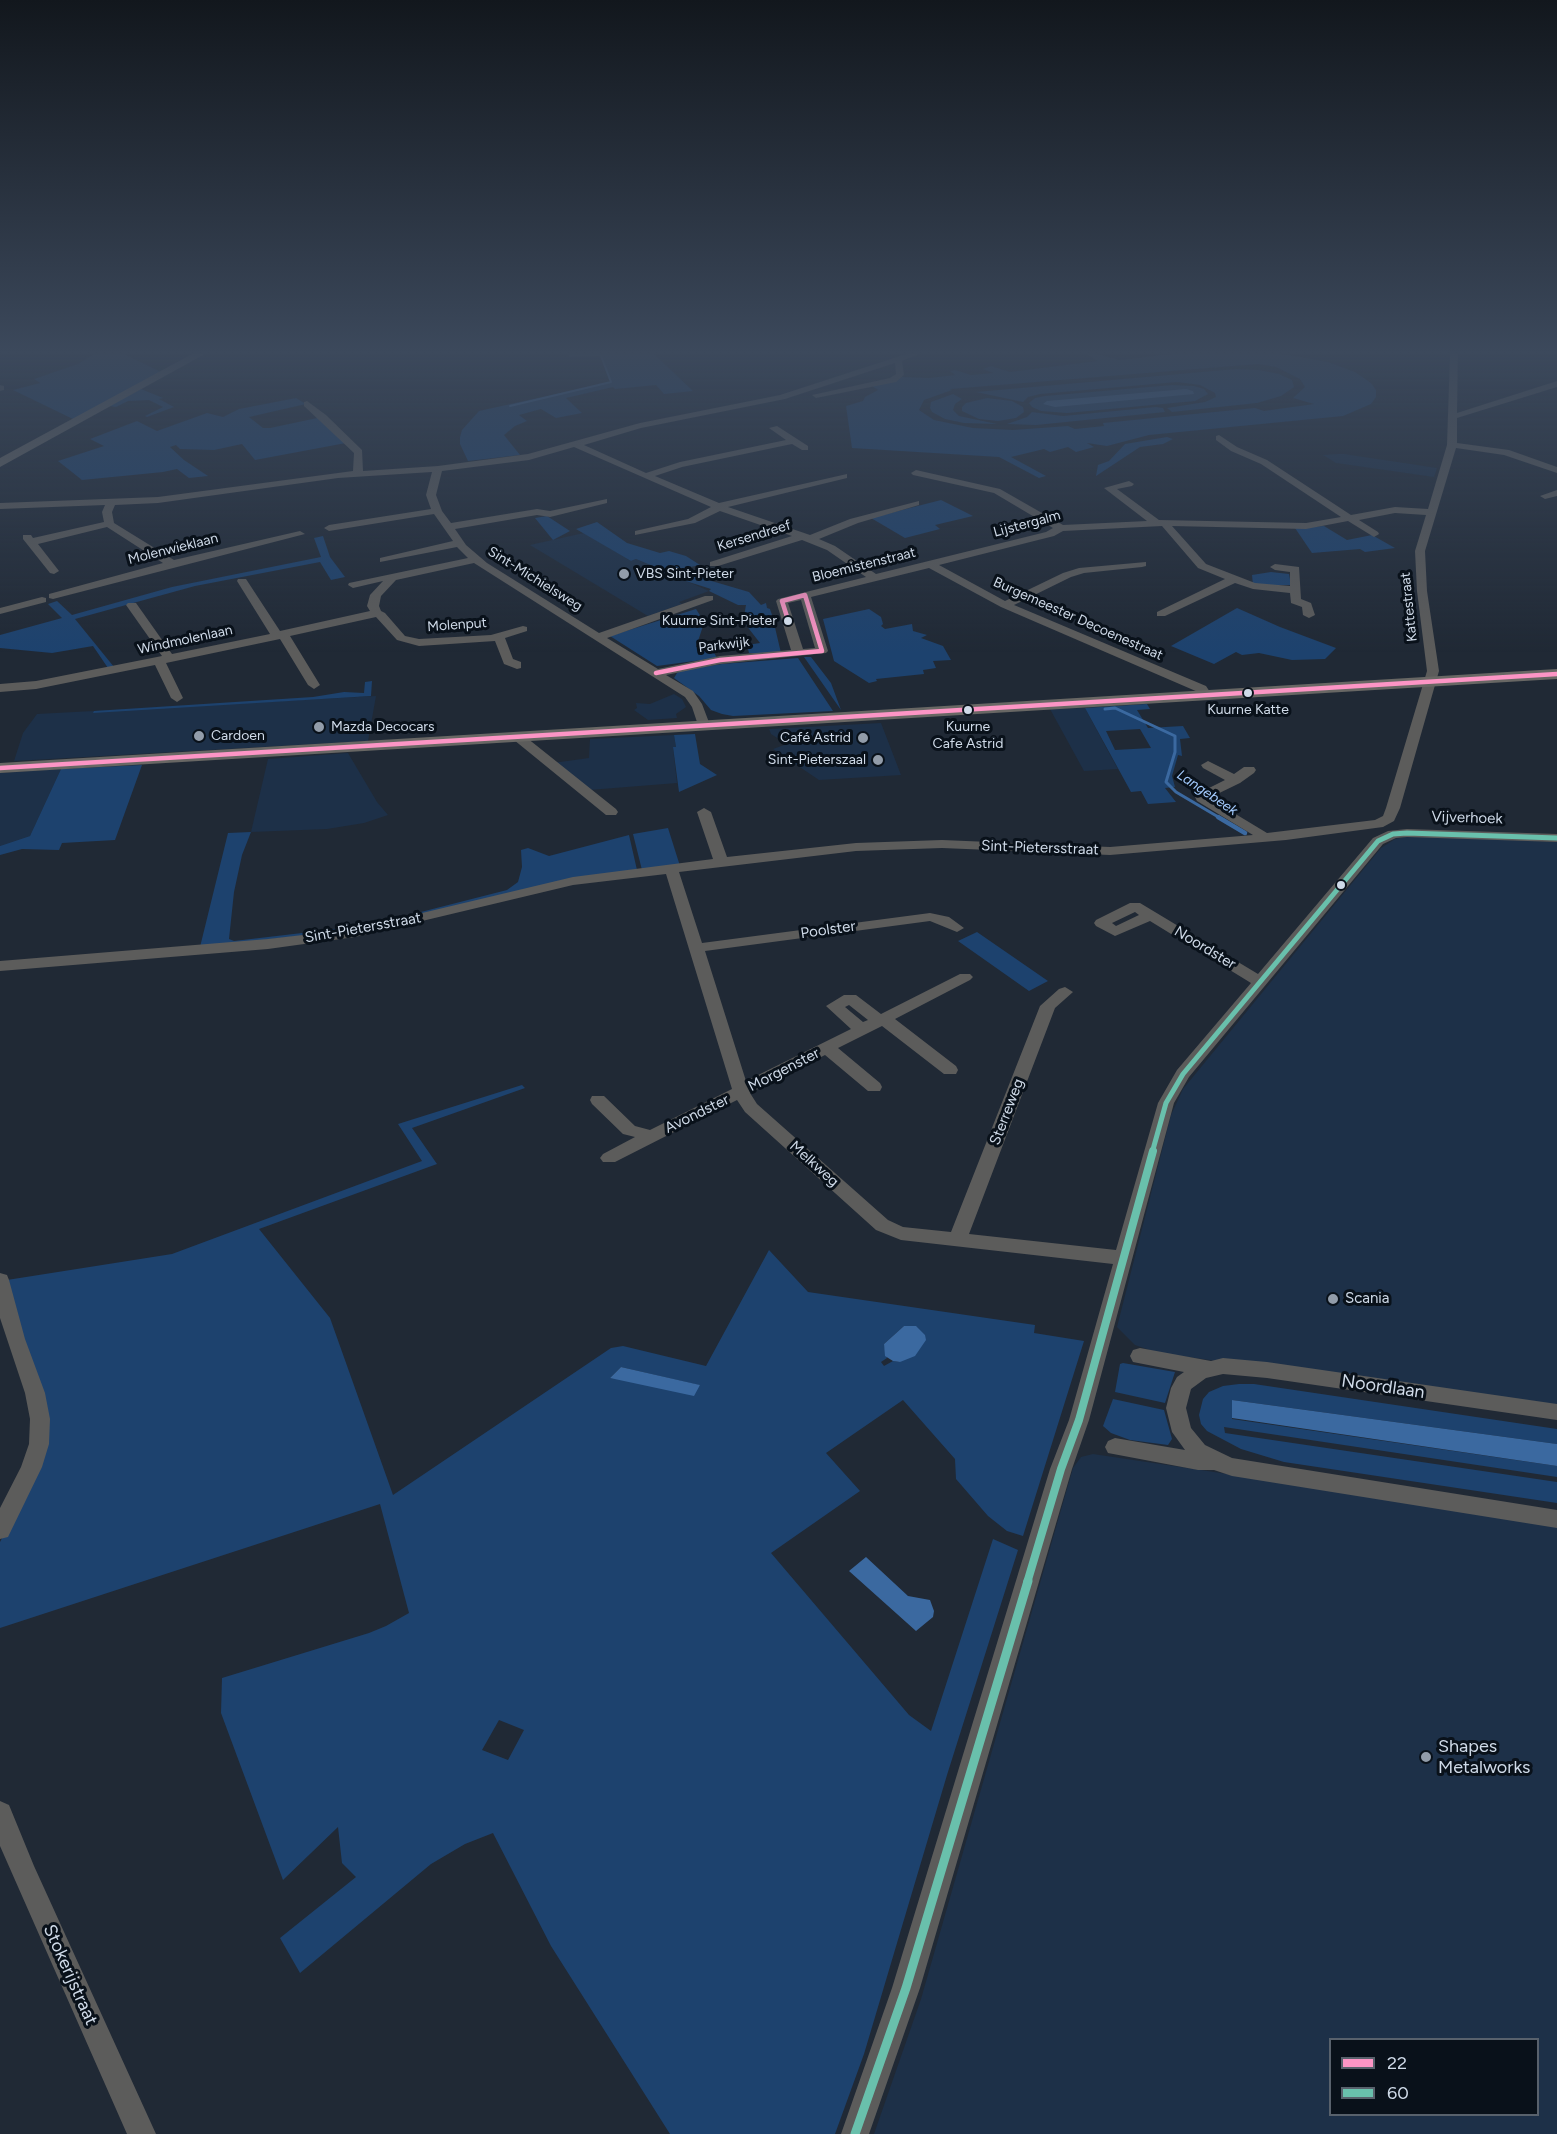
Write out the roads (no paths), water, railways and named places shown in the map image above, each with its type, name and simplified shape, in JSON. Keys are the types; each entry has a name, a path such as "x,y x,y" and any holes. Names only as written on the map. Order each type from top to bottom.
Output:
{"main road":[{"path":"0,463 17,454"},
{"path":"0,768 1557,674"}],"street":[{"path":"358,473 359,454"},
{"path":"0,506 111,503 181,498 358,473 438,469 543,454"},
{"path":"596,454 720,508 831,548 873,577"},
{"path":"646,476 680,465 734,454"},
{"path":"1245,454 1264,462 1374,534"},
{"name":"Kattestraat","path":"1389,818 1431,681 1432,671 1419,563 1430,512 1449,454"},
{"path":"1510,454 1557,470"},
{"name":"Sint-Michielsweg","path":"438,469 431,495 437,511 459,543 476,559 693,698 704,725"},
{"path":"916,473 997,491 1061,528"},
{"path":"639,533 691,521 728,504 844,476"},
{"path":"1129,484 1109,488 1161,524 1202,566 1253,586 1295,596 1306,605 1309,615"},
{"path":"1545,496 1557,493"},
{"path":"528,500 537,512"},
{"path":"448,527 537,512 550,514 603,501"},
{"path":"109,524 107,512 111,503"},
{"name":"Kersendreef","path":"714,564 807,538 854,520 915,503"},
{"name":"Lijstergalm","path":"930,564 1050,534 1061,528 1239,523 1306,526 1395,510 1430,512"},
{"path":"330,528 437,511"},
{"path":"54,571 28,538 109,524 172,564"},
{"name":"Molenwieklaan","path":"53,596 172,564 300,534"},
{"path":"384,560 459,543"},
{"path":"376,595 362,595 347,583 392,578 476,559"},
{"name":"Bloemistenstraat","path":"805,595 930,564"},
{"name":"Burgemeester Decoenestraat","path":"930,564 1005,605 1182,683 1199,695"},
{"path":"1005,605 1067,575 1083,570 1142,564"},
{"path":"1275,567 1295,569 1295,596"},
{"path":"375,613 373,606 376,595 392,578"},
{"path":"1161,614 1234,579"},
{"path":"242,580 314,685"},
{"path":"798,653 782,601 805,595"},
{"name":"Parkwijk","path":"656,673 720,660 822,651 805,595"},
{"path":"1279,599 1295,596"},
{"path":"598,637 709,598"},
{"path":"0,611 42,600"},
{"path":"132,606 165,660 177,698"},
{"name":"Windmolenlaan","path":"0,688 36,685 165,660 361,618 375,613"},
{"name":"Molenput","path":"375,613 381,615 401,638 408,641 435,643 500,637 523,628"},
{"name":"Molenput","path":"500,637 508,661 517,665"},
{"path":"518,737 611,812"},
{"path":"1235,780 1202,797 1204,801 1260,833 1263,838"},
{"path":"705,812 722,864"},
{"path":"1389,818 1407,833"},
{"name":"Sint-Pietersstraat","path":"0,966 268,944 354,933 573,881 672,871 855,847 942,844 1110,851 1358,828 1378,824 1389,818"},
{"path":"855,2134 906,1988 1061,1469 1079,1420 1166,1103 1183,1074 1378,840 1358,828"},
{"name":"Vijverhoek","path":"1526,836 1538,828 1557,828"},
{"name":"Vijverhoek","path":"1378,840 1393,834 1407,833 1557,838"},
{"name":"Melkweg","path":"672,871 741,1092 751,1108 882,1226 901,1233 1123,1259"},
{"name":"Noordster","path":"1151,915 1259,981"},
{"name":"Poolster","path":"696,948 930,917 944,920 957,928"},
{"name":"Morgenster","path":"741,1092 965,977"},
{"name":"Sterreweg","path":"958,1238 1048,1006 1065,992"},
{"path":"862,1030 834,1006 850,998 950,1070"},
{"name":"Morgenster","path":"827,1048 874,1087"},
{"name":"Avondster","path":"609,1158 741,1092"},
{"name":"Avondster","path":"598,1100 629,1130 652,1136"},
{"path":"0,1280 18,1349 35,1393 40,1419 39,1444 31,1467 0,1530"},
{"name":"Noordlaan","path":"1140,1356 1209,1368 1223,1366 1267,1370 1557,1412"},
{"path":"1209,1368 1192,1375 1184,1383 1178,1394 1177,1410 1180,1426 1188,1439 1198,1451 1214,1461 1250,1472 1557,1519"},
{"path":"1115,1447 1198,1461 1214,1461"},
{"name":"Stokerijstraat","path":"0,1814 24,1874 142,2134"}],"waterway":[{"name":"Langebeek","path":"1105,709 1115,708 1175,736 1175,752 1166,782 1176,792 1220,818"},
{"name":"Langebeek","path":"1218,817 1245,833"}],"place":[{"name":"VBS Sint-Pieter","path":"624,574"},
{"name":"Kuurne Sint-Pieter","path":"788,621"},
{"name":"Kuurne Katte","path":"1248,693"},
{"name":"Kuurne Cafe Astrid","path":"968,710"},
{"name":"Mazda Decocars","path":"319,727"},
{"name":"Cardoen","path":"199,736"},
{"name":"Café Astrid","path":"863,738"},
{"name":"Sint-Pieterszaal","path":"878,760"},
{"name":"Scania","path":"1333,1299"},
{"name":"Shapes Metalworks","path":"1426,1757"}]}
